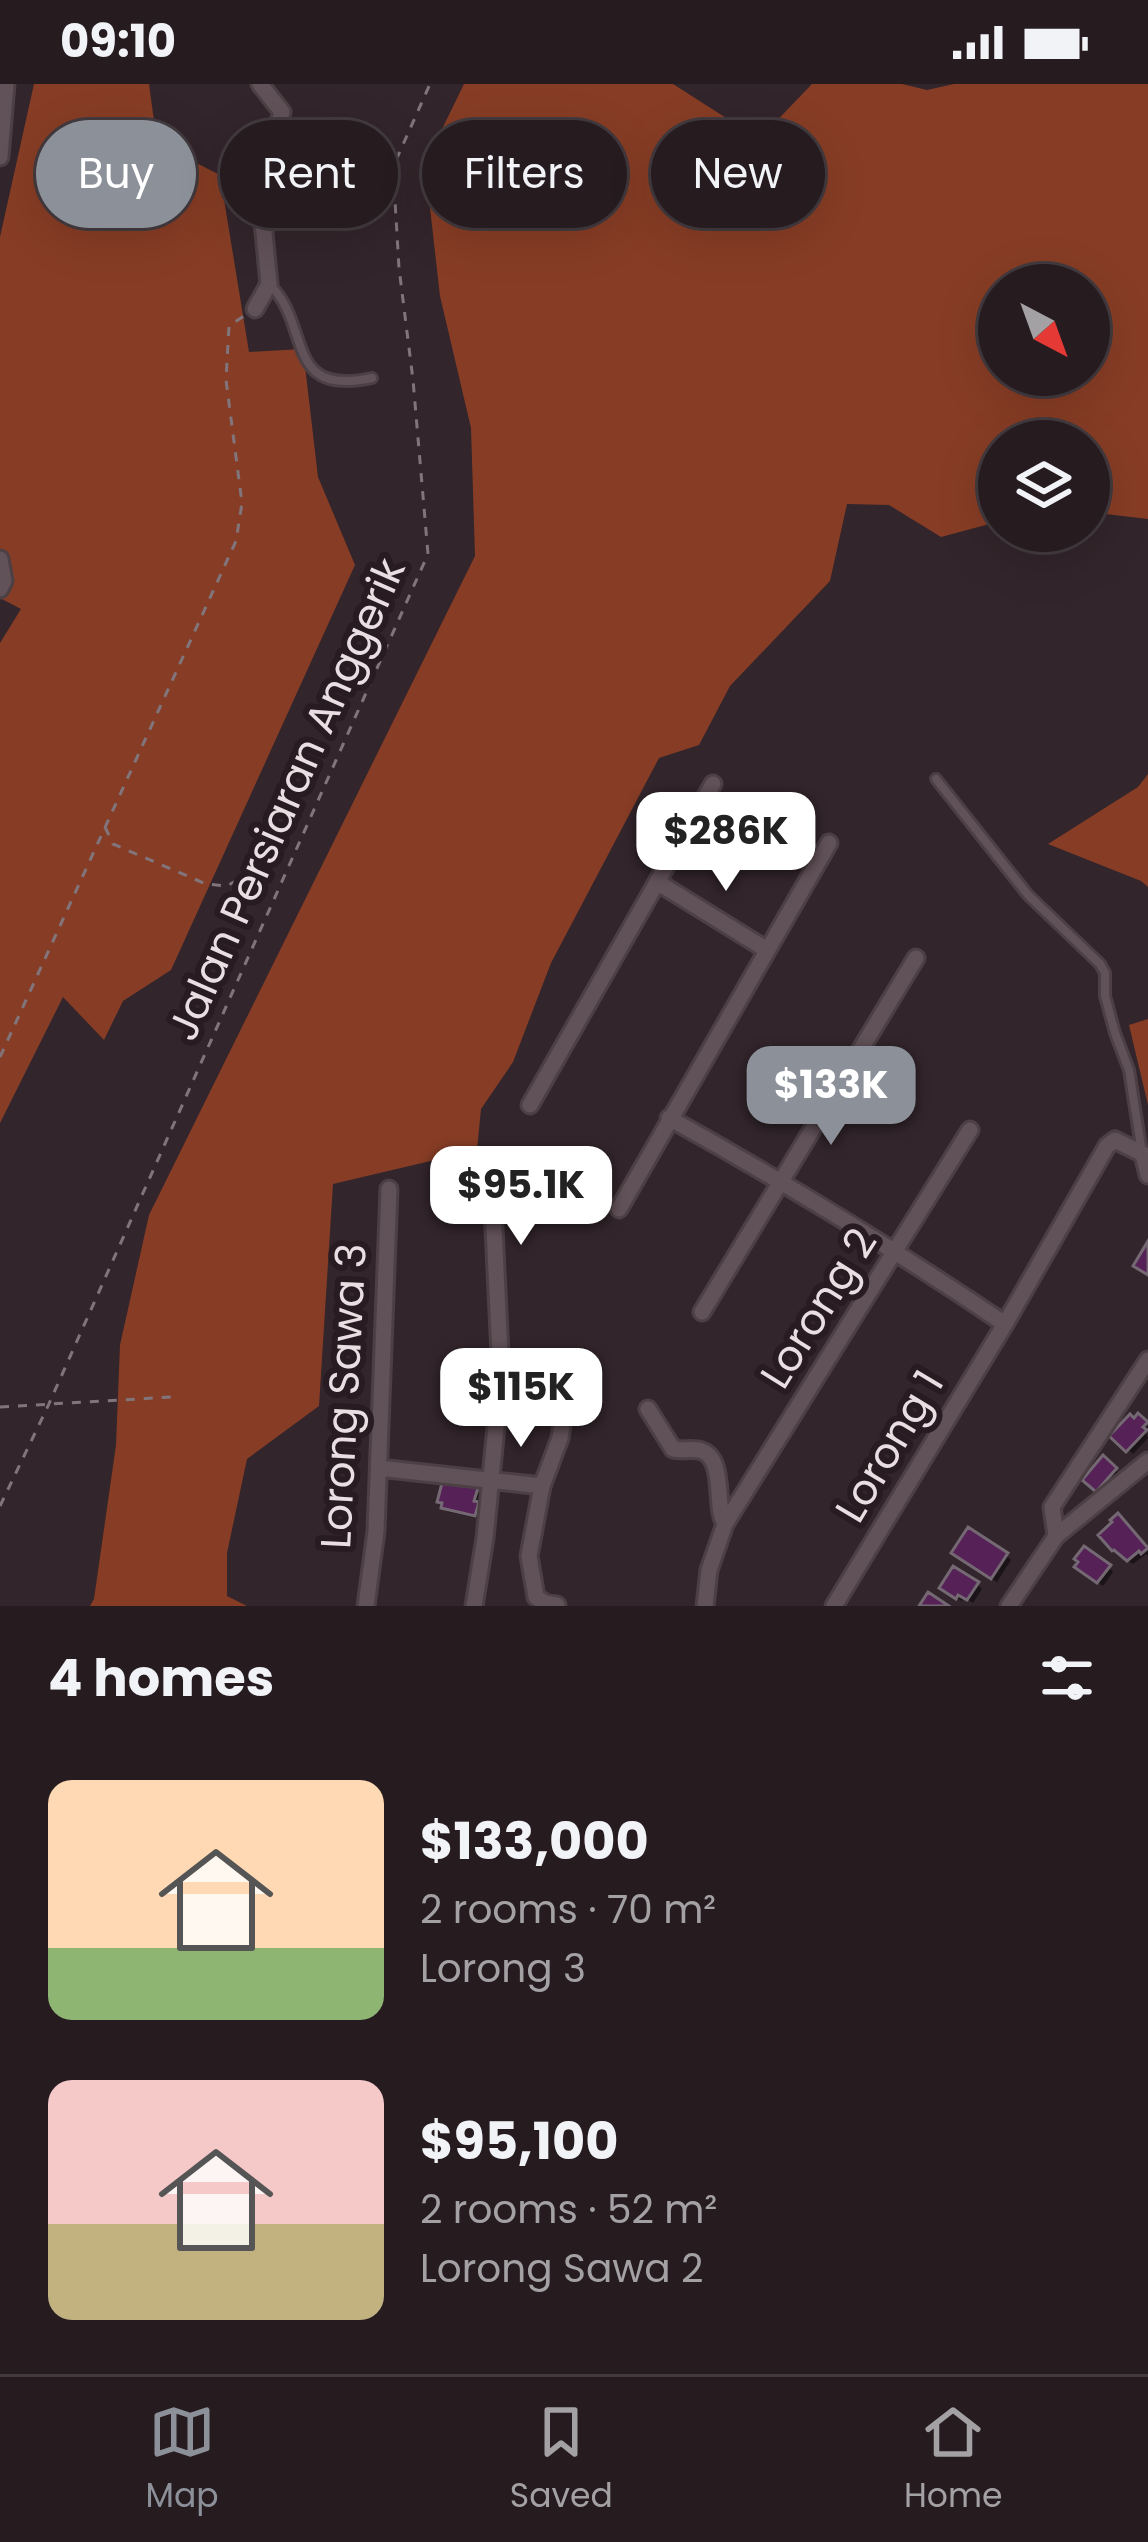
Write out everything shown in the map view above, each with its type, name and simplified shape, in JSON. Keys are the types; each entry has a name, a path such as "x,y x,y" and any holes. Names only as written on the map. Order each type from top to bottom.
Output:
{"street":[{"path":"0,157 6,84"},
{"path":"260,84 282,112 280,120"},
{"path":"255,309 269,284 264,228"},
{"path":"0,559 4,581 0,589"},
{"path":"530,1105 713,784"},
{"path":"619,1209 829,843"},
{"path":"657,882 767,950"},
{"path":"702,1312 916,958"},
{"path":"669,1118 782,1180 1005,1324"},
{"name":"Lorong 2","path":"705,1606 709,1570 725,1524 970,1130"},
{"name":"Lorong 1","path":"834,1606 1107,1145 1115,1140 1143,1154"},
{"path":"1143,1154 1148,1174"},
{"name":"Lorong Sawa 3","path":"366,1606 376,1532 389,1189"},
{"path":"474,1606 501,1376 493,1207"},
{"path":"1057,1536 1052,1507 1148,1360"},
{"path":"557,1605 536,1597 529,1556 565,1404"},
{"name":"Lorong 2","path":"648,1409 673,1449 708,1454 719,1484 720,1518 725,1524"},
{"path":"1009,1606 1057,1536 1148,1461"},
{"path":"379,1468 542,1486"}],"lane":[{"path":"269,284 283,301 300,348 316,372 340,382 372,378"},
{"path":"935,779 1028,895 1089,950 1105,973 1105,996 1129,1070 1143,1154"}],"path":[{"name":"Jalan Persiaran Anggerik","path":"0,1506 428,554 393,167 430,84"},
{"path":"0,1057 236,542 242,503 226,380 229,326 255,309"},
{"path":"104,825 113,844 206,884 227,886 242,878 250,860"},
{"path":"0,1407 172,1397"}],"shaded area":[{"path":"34,84 149,84 154,120 36,120 36,228 196,228 196,163 220,175 220,228 229,228 249,352 303,349 318,477 355,565 171,970 123,1001 104,1040 63,997 0,1123 0,643 21,609 0,598 0,237"},
{"path":"464,84 673,84 729,120 651,120 651,228 825,228 825,120 777,120 812,84 902,84 927,90 954,84 1148,84 1148,519 1110,514 1110,420 978,420 978,527 941,537 889,505 847,504 830,581 730,686 699,745 659,758 551,963 513,1062 481,1109 477,1150 333,1184 319,1406 247,1459 227,1553 227,1596 247,1606 90,1606 116,1445 120,1345 149,1215 475,556 471,428 440,296 432,228 627,228 627,120 446,120"},
{"path":"1148,774 1148,887 1048,844 1138,787"},
{"path":"1148,1019 1148,1105 1129,1025"}],"building":[{"path":"1148,1241 1148,1275 1133,1266"},
{"path":"1138,1413 1148,1422 1143,1427 1147,1430 1126,1452 1109,1436 1130,1414 1134,1418"},
{"path":"1103,1455 1117,1468 1096,1492 1082,1480"},
{"path":"443,1479 478,1488 475,1516 441,1508 442,1503 437,1502"},
{"path":"1118,1513 1148,1548 1127,1561 1098,1535"},
{"path":"968,1527 1008,1553 991,1579 951,1553"},
{"path":"1084,1546 1111,1565 1097,1583 1074,1567"},
{"path":"953,1566 979,1582 967,1600 939,1588"},
{"path":"928,1592 949,1606 919,1606"}]}
